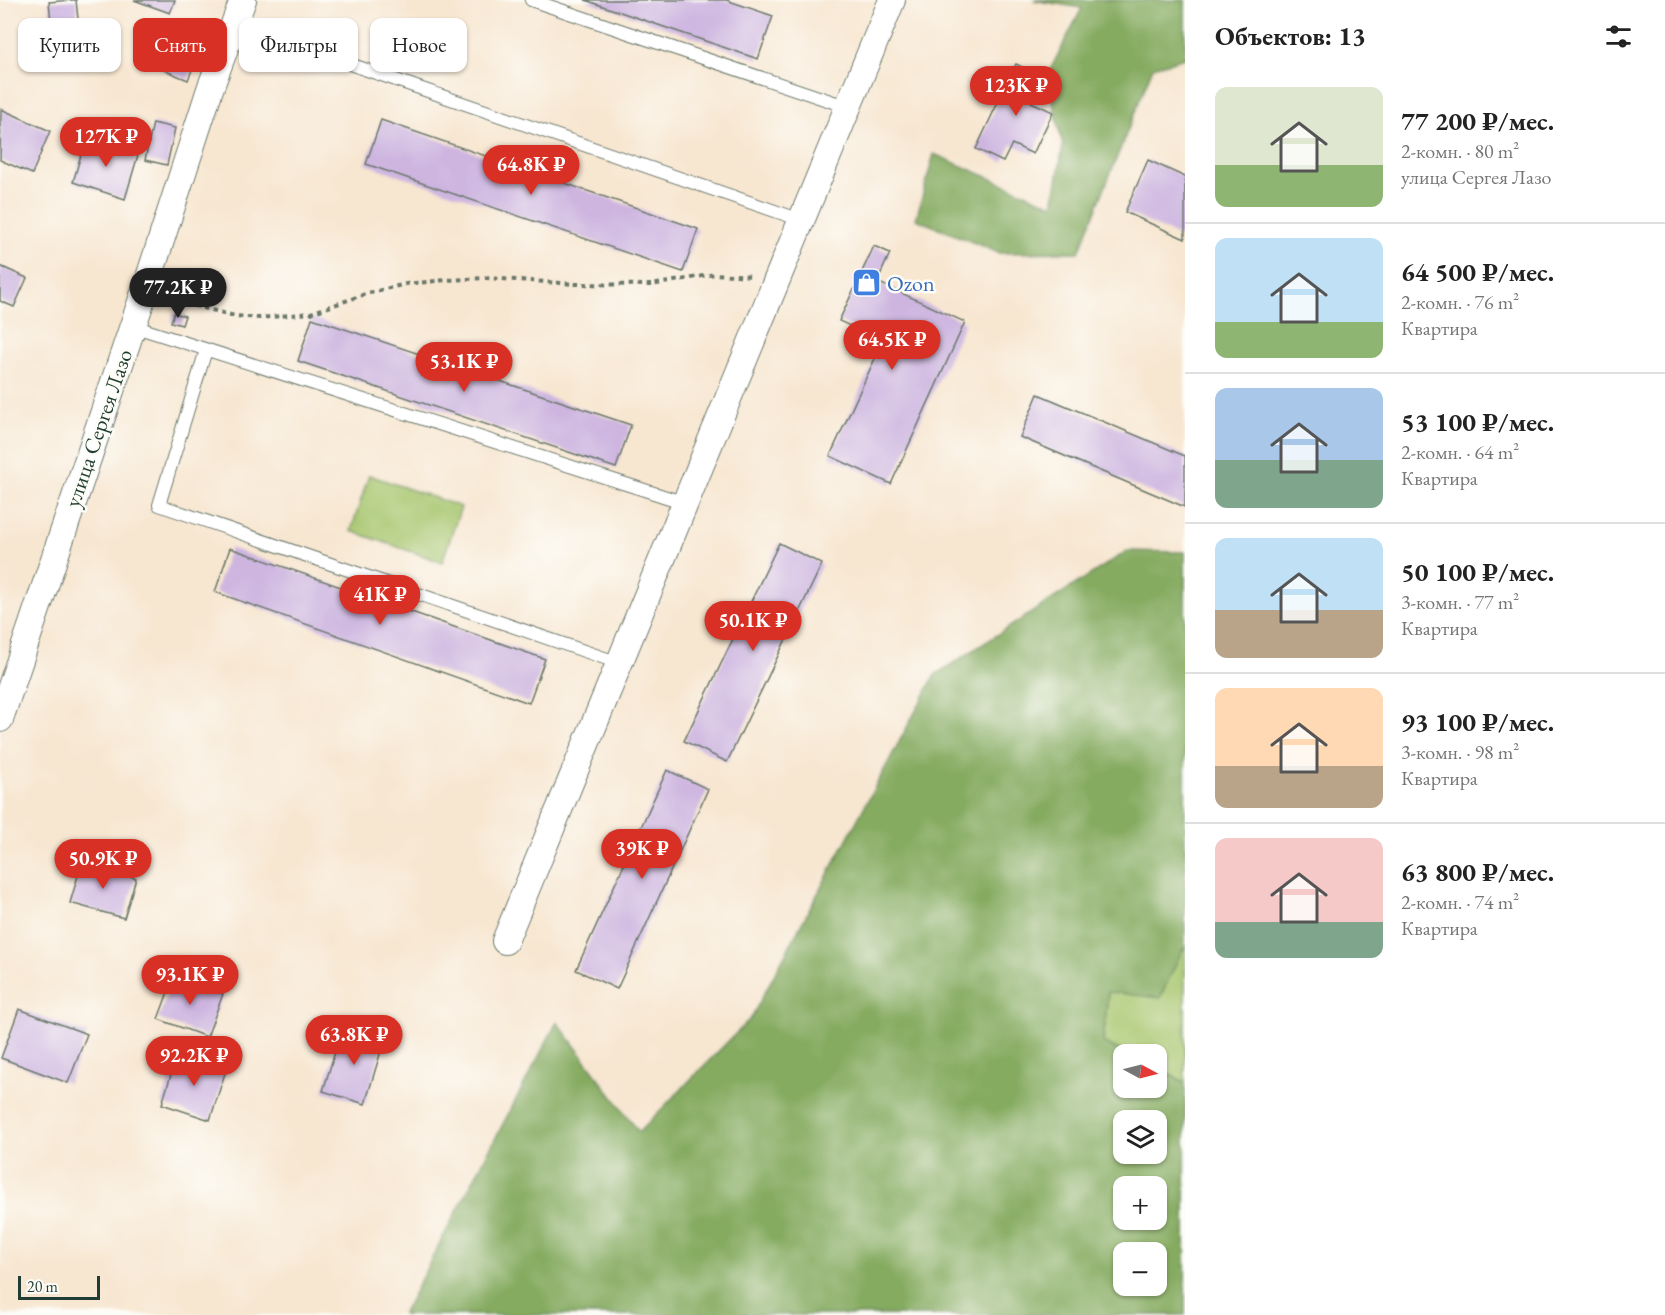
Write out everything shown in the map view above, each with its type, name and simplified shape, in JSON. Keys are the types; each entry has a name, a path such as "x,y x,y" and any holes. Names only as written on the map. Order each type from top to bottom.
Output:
{"street":[{"name":"улица Сергея Лазо","path":"0,719 144,293 210,89 243,0"},
{"path":"505,941 892,0"}],"lane":[{"path":"531,0 848,107"},
{"path":"234,24 801,220"},
{"path":"133,326 685,503"},
{"path":"206,350 159,505 619,663"}],"path":[{"path":"144,293 235,316 260,318 311,313 368,293 406,284 456,279 487,278 585,284 651,285 715,274 752,276 772,291"}],"green space":[{"path":"1033,0 1185,0 1185,58 1153,67 1079,252 999,253 916,219 934,154 1053,205 1063,146 1047,76 1082,8"},
{"path":"369,475 461,507 442,562 351,531"},
{"path":"1127,551 1185,552 1185,949 1160,998 1108,992 1103,1042 1113,1047 1113,1098 1167,1098 1167,1074 1185,1082 1185,1315 402,1315 557,1022 639,1132 751,1018 935,675"},
{"path":"1185,949 1185,1082 1167,1074 1167,1044 1113,1044 1113,1048 1103,1043 1108,992"}],"building":[{"path":"76,0 78,18 51,18 49,2"},
{"path":"134,0 175,0 170,13"},
{"path":"585,0 726,0 773,16 758,59"},
{"path":"1016,64 1043,77 1031,102 1053,112 1033,154 1012,144 1003,162 976,149"},
{"path":"169,72 191,72 188,80"},
{"path":"1,109 50,131 32,174 0,160"},
{"path":"381,120 698,229 683,272 366,164"},
{"path":"153,123 175,128 167,165 145,160"},
{"path":"86,138 138,155 125,199 73,182"},
{"path":"1148,160 1185,177 1185,239 1125,212"},
{"path":"874,246 890,253 877,282 965,322 891,484 830,456 883,341 839,321"},
{"path":"0,266 27,278 14,307 0,301"},
{"path":"174,313 185,316 182,325 171,322"},
{"path":"312,318 631,425 616,468 298,361"},
{"path":"1038,394 1185,456 1185,507 1020,437"},
{"path":"779,543 822,564 727,762 684,741"},
{"path":"230,548 545,659 529,703 215,592"},
{"path":"667,770 708,789 617,989 576,970"},
{"path":"82,862 136,878 124,918 70,903"},
{"path":"174,976 223,994 207,1037 158,1019"},
{"path":"19,1009 87,1034 68,1083 1,1058"},
{"path":"342,1029 384,1041 365,1104 323,1091"},
{"path":"177,1055 226,1070 210,1120 162,1104"}],"place":[{"name":"Ozon","path":"866,283"}]}
